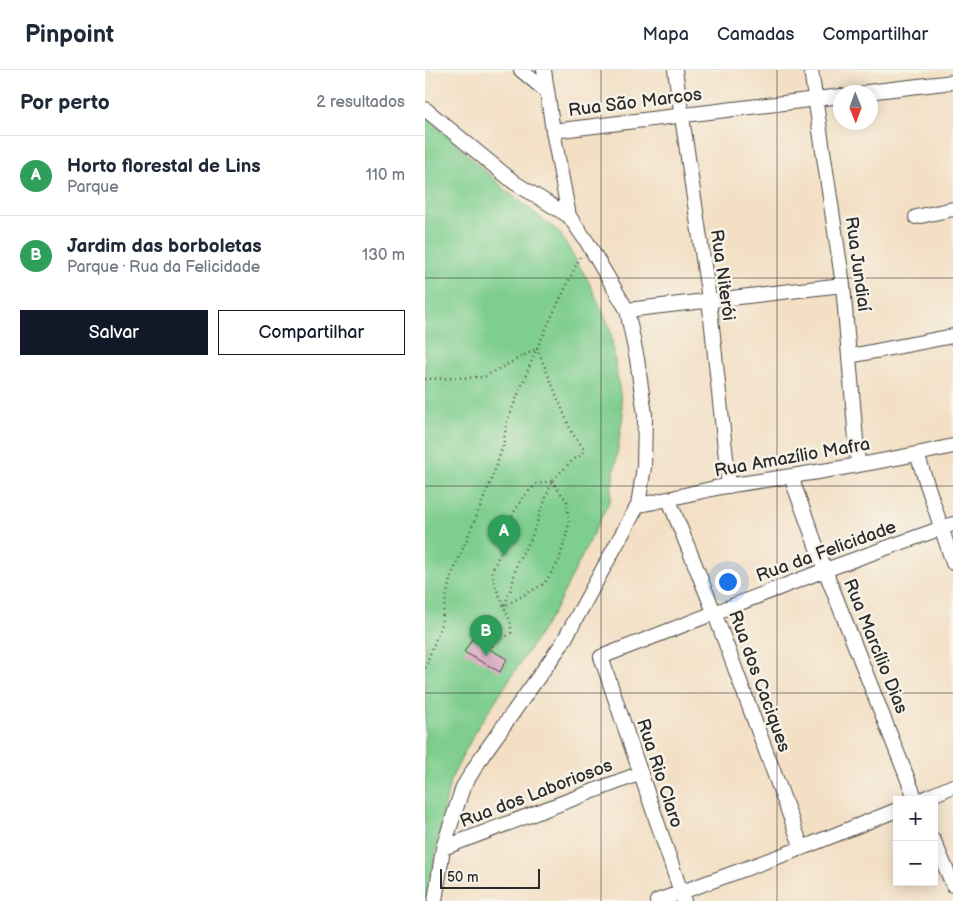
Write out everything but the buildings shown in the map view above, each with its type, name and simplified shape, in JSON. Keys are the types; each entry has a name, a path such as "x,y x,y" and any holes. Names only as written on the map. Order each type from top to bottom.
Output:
{"street":[{"path":"521,70 546,91"},
{"path":"544,70 546,91 569,216"},
{"name":"Rua Niterói","path":"675,70 709,299 729,486"},
{"name":"Rua Jundiaí","path":"811,70 843,285 858,464"},
{"path":"878,91 953,82"},
{"name":"Rua São Marcos","path":"553,131 833,97"},
{"path":"425,109 515,183 569,216 587,242 627,310 637,358 645,415 644,467 638,505 562,644 482,756 463,786 443,848 435,901"},
{"path":"916,217 953,210"},
{"path":"627,310 843,285"},
{"path":"850,356 953,336"},
{"name":"Rua Amazílio Mafra","path":"638,505 729,486 791,477 953,446"},
{"path":"917,454 947,527 953,564"},
{"name":"Rua Marcílio Dias","path":"791,477 825,570 914,796"},
{"name":"Rua dos Caciques","path":"669,500 714,612 802,848"},
{"name":"Rua da Felicidade","path":"601,657 825,570 947,527"},
{"name":"Rua Rio Claro","path":"601,657 682,896"},
{"name":"Rua dos Laboriosos","path":"443,848 641,772"},
{"path":"930,796 953,786"},
{"path":"657,901 682,896 893,812"},
{"path":"938,851 953,885"}],"path":[{"path":"425,668 440,628 450,579 491,482 503,446 507,421 537,348 587,242"},
{"path":"425,379 484,377 537,348"},
{"path":"504,606 512,586 517,562 530,541 552,481 573,460 581,455 584,449 572,433 537,348"},
{"path":"492,646 495,639 504,638 511,633 511,624 494,583 492,571 513,514 524,496 536,484 552,481"},
{"path":"504,606 543,584 559,562 569,524 568,509 567,502 552,481"}],"green space":[{"path":"425,115 508,192 559,232 589,282 610,328 623,414 610,500 554,612 476,730 450,781 428,901 425,901"}],"place":[{"name":"Horto florestal de Lins","path":"504,556"},
{"name":"Jardim das borboletas","path":"486,656"}]}
